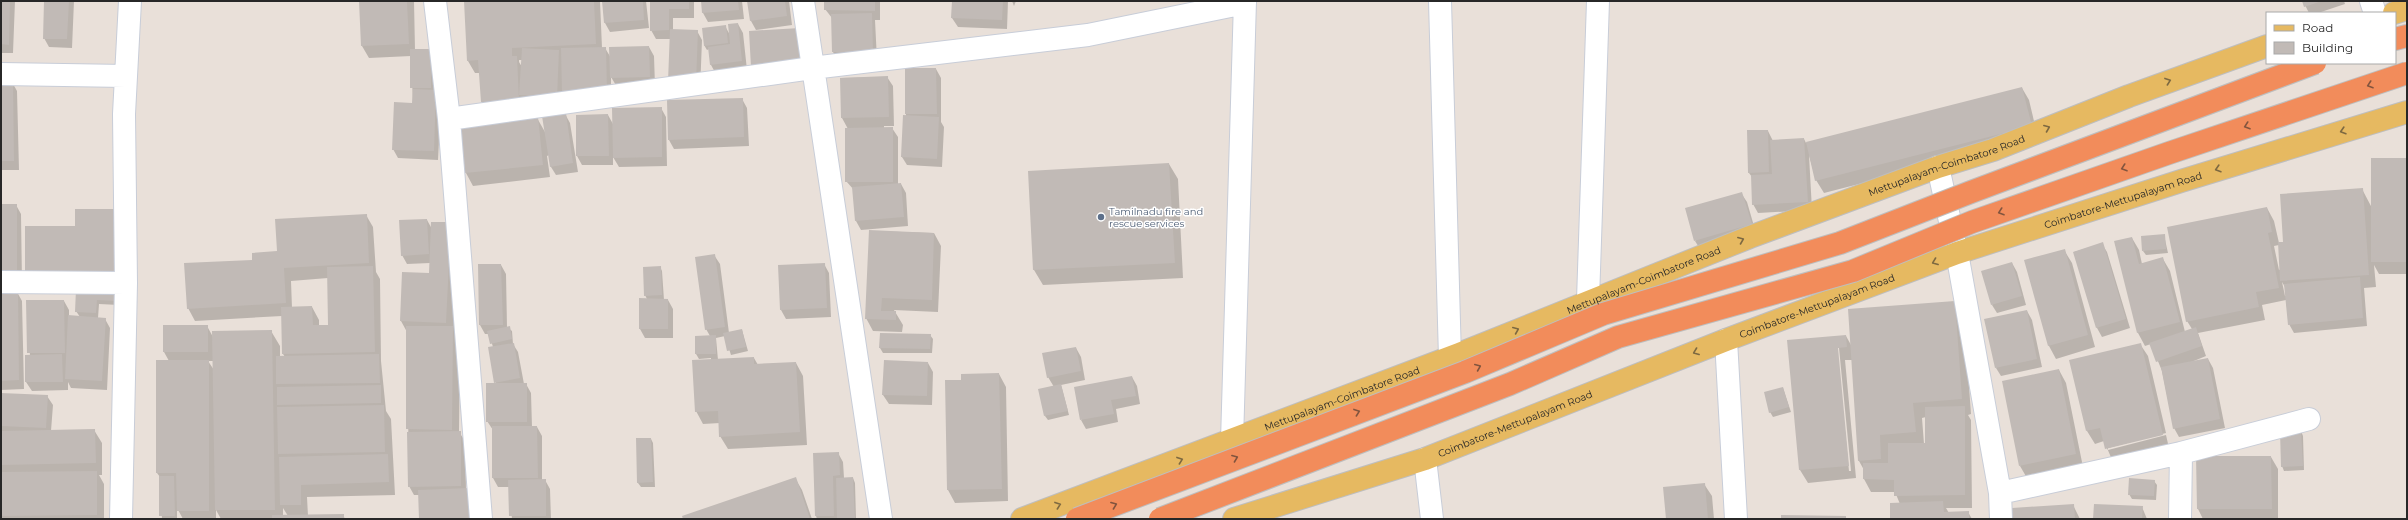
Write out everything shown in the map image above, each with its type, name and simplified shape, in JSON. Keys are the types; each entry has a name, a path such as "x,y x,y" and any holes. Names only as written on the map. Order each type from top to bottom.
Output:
{"highway":[{"path":"2396,39 2407,36"},
{"path":"1077,519 1465,372 1603,314 1840,244 1971,192 2312,64"},
{"path":"1160,519 1510,384 1618,337 1853,271 1972,222 2169,152 2407,73"}],"main road":[{"path":"2396,13 2407,10"},
{"name":"Mettupalayam-Coimbatore Road","path":"1022,519 1450,358 1588,300 1750,237 1938,167 1993,150 2129,96 2266,46"},
{"name":"Coimbatore-Mettupalayam Road","path":"1234,519 1425,459 1726,340 1957,253 2188,178 2407,112"}],"street":[{"path":"121,519 126,283 124,114 130,1"},
{"path":"435,1 449,119 481,519"},
{"path":"803,1 881,519"},
{"path":"1440,1 1450,358"},
{"path":"1588,300 1598,1"},
{"path":"2371,1 2375,12"},
{"path":"449,119 812,68 1088,35 1245,2 1232,441"},
{"path":"1,74 126,76"},
{"path":"1938,167 1957,253 2000,493 2001,519"},
{"path":"1,282 126,283"},
{"path":"1726,340 1736,519"},
{"path":"2000,493 2181,453 2309,419"},
{"path":"2180,519 2181,453"},
{"path":"1425,459 1432,519"}],"building":[{"path":"1,1 10,1 9,45 1,44"},
{"path":"44,1 69,1 67,39 43,39"},
{"path":"359,1 407,1 409,44 361,46"},
{"path":"464,1 594,1 596,44 512,48 512,56 517,56 519,100 481,102 478,60 467,61"},
{"path":"602,1 643,1 644,20 604,23"},
{"path":"650,1 689,1 689,9 669,9 669,30 650,31"},
{"path":"701,1 738,1 739,10 702,13"},
{"path":"747,1 785,1 787,16 750,21"},
{"path":"824,1 875,1 875,11 824,10"},
{"path":"952,1 1003,1 1002,20 951,18"},
{"path":"2302,1 2322,1 2304,7"},
{"path":"872,13 873,52 832,52 831,14"},
{"path":"738,23 742,61 710,65 708,47 730,44 728,24"},
{"path":"726,25 728,43 704,46 702,28"},
{"path":"800,28 802,65 751,67 749,31"},
{"path":"670,29 698,30 696,83 668,82"},
{"path":"649,46 650,77 610,78 609,47"},
{"path":"606,47 607,92 562,93 561,48"},
{"path":"522,48 559,50 557,98 519,95"},
{"path":"410,49 431,49 431,88 410,88"},
{"path":"905,68 936,68 937,114 905,114"},
{"path":"888,76 889,117 841,118 840,78"},
{"path":"1,81 13,81 14,161 1,161"},
{"path":"2022,87 2032,126 1815,181 1806,142"},
{"path":"413,89 436,90 434,151 392,150 394,102 412,103"},
{"path":"743,98 744,137 668,140 667,100"},
{"path":"662,107 662,157 613,158 612,108"},
{"path":"566,113 573,163 550,167 542,116"},
{"path":"608,114 609,156 576,156 576,115"},
{"path":"903,115 939,117 937,159 901,157"},
{"path":"538,117 543,165 465,173 460,125"},
{"path":"893,127 893,182 845,182 845,128"},
{"path":"1747,130 1768,130 1769,172 1748,173"},
{"path":"1804,138 1808,202 1752,205 1751,175 1772,174 1770,140"},
{"path":"2371,158 2407,158 2407,262 2371,262"},
{"name":"Tamilnadu fire and rescue services","path":"1169,163 1175,263 1033,270 1028,171"},
{"path":"901,183 904,217 855,221 852,187"},
{"path":"2363,188 2369,275 2280,281 2278,242 2283,242 2280,194"},
{"path":"1742,192 1752,224 1694,241 1685,208"},
{"path":"1,204 17,204 17,274 1,274"},
{"path":"2267,207 2272,232 2268,233 2279,288 2256,292 2259,307 2186,322 2167,227"},
{"path":"75,209 115,209 115,273 25,273 25,226 75,226"},
{"path":"367,214 369,263 284,268 286,303 187,309 184,263 252,260 252,253 277,251 275,219"},
{"path":"427,219 429,254 401,256 399,220"},
{"path":"431,222 451,222 446,323 400,321 402,272 429,273"},
{"path":"869,230 934,233 932,300 882,298 881,311 896,311 896,320 865,319"},
{"path":"2165,234 2166,249 2142,251 2141,236"},
{"path":"2132,237 2139,264 2163,257 2180,322 2137,333 2114,241"},
{"path":"2103,242 2126,319 2096,328 2073,252"},
{"path":"2065,249 2088,335 2048,346 2024,260"},
{"path":"715,254 725,327 705,330 695,257"},
{"path":"2012,262 2022,296 1991,305 1981,271"},
{"path":"825,263 827,308 780,310 778,265"},
{"path":"478,264 501,264 503,325 479,325"},
{"path":"373,266 375,352 282,354 281,307 312,306 313,325 328,325 327,267"},
{"path":"661,266 662,295 644,296 643,267"},
{"path":"2360,277 2363,318 2288,325 2284,284"},
{"path":"76,289 117,292 117,301 97,300 96,313 75,312"},
{"path":"1,291 18,291 19,380 1,381"},
{"path":"639,298 668,299 668,329 639,329"},
{"path":"26,300 64,300 65,353 27,353"},
{"path":"1955,301 1962,399 1913,403 1916,432 1880,435 1881,459 1858,461 1848,309"},
{"path":"2027,310 2037,359 1995,368 1984,319"},
{"path":"68,315 106,318 102,381 65,379"},
{"path":"163,325 208,325 208,352 163,352"},
{"path":"406,326 453,326 452,430 406,429"},
{"path":"510,326 512,339 490,344 487,331"},
{"path":"2196,327 2202,346 2156,362 2149,343"},
{"path":"742,329 746,347 727,351 723,333"},
{"path":"272,330 275,510 215,510 212,331"},
{"path":"880,333 931,334 930,349 879,348"},
{"path":"716,335 716,354 695,354 695,336"},
{"path":"1846,335 1847,347 1838,348 1849,466 1799,470 1787,340"},
{"path":"514,343 520,378 494,383 488,347"},
{"path":"2141,343 2163,435 2105,449 2100,428 2086,431 2069,360"},
{"path":"1076,347 1081,371 1047,378 1042,353"},
{"path":"62,354 63,382 25,382 25,355"},
{"path":"379,354 380,383 276,384 276,356"},
{"path":"754,357 754,364 796,362 800,432 719,437 718,411 695,412 692,360"},
{"path":"2208,358 2220,419 2173,429 2161,367"},
{"path":"156,360 209,360 209,511 177,511 176,473 156,473"},
{"path":"884,360 928,362 927,396 882,395"},
{"path":"2059,369 2076,454 2019,466 2002,381"},
{"path":"999,373 1002,489 947,490 945,380 961,380 961,374"},
{"path":"1132,376 1136,396 1111,400 1114,414 1080,420 1074,387"},
{"path":"486,383 527,383 527,422 486,422"},
{"path":"1061,384 1068,411 1044,416 1038,389"},
{"path":"381,385 381,403 277,405 277,387"},
{"path":"1783,387 1789,407 1769,413 1764,392"},
{"path":"1,393 48,395 46,428 1,426"},
{"path":"384,405 385,452 278,454 277,407"},
{"path":"1965,406 1965,495 1894,496 1894,480 1863,479 1863,463 1888,463 1888,443 1925,443 1925,407"},
{"path":"492,426 537,426 538,478 492,478"},
{"path":"95,429 96,463 1,465 1,431"},
{"path":"2301,430 2303,466 2281,467 2280,431"},
{"path":"461,431 461,486 408,487 407,432"},
{"path":"636,438 651,438 653,482 637,483"},
{"path":"839,452 840,475 833,476 834,516 815,516 813,453"},
{"path":"388,454 389,482 301,485 301,505 280,505 279,457"},
{"path":"2196,456 2271,456 2272,509 2197,509"},
{"path":"97,471 97,515 1,516 1,472"},
{"path":"159,476 174,476 175,516 159,516"},
{"path":"796,477 810,519 683,519 682,516"},
{"path":"853,477 855,519 837,519 836,478"},
{"path":"2129,478 2155,480 2154,496 2128,495"},
{"path":"546,479 546,516 509,516 508,480"},
{"path":"1705,483 1708,519 1666,519 1663,487"},
{"path":"468,488 469,519 419,519 418,490"},
{"path":"1943,501 1944,512 1969,511 1969,519 1890,519 1890,503"},
{"path":"2074,504 2075,519 2012,519 2012,508"},
{"path":"2094,504 2143,506 2142,519 2093,519"},
{"path":"344,514 344,519 272,519 272,515"},
{"path":"1781,515 1846,516 1846,519 1781,519"}],"place":[{"name":"Tamilnadu fire and rescue services","path":"1101,217"}]}
